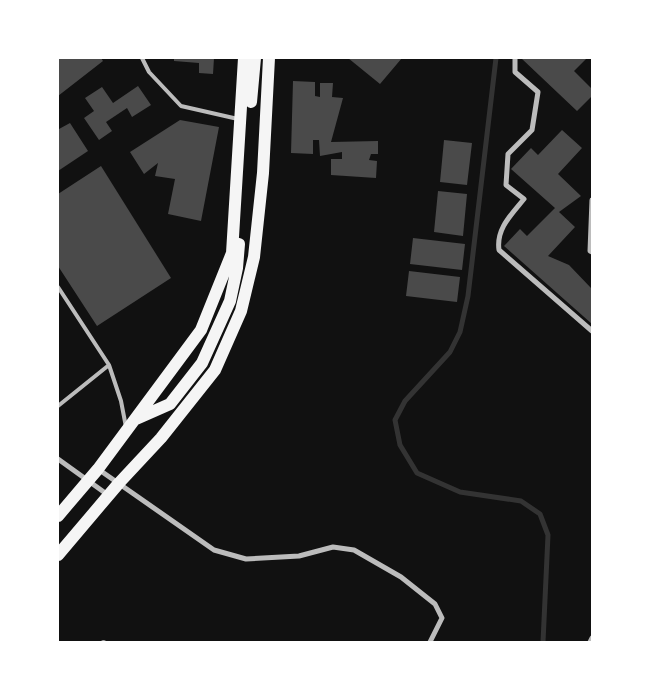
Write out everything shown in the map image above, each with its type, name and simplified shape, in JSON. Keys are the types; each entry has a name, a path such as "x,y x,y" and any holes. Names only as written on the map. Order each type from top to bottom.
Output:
{"main road":[{"path":"58,516 85,481 98,468 201,330 232,254 244,58"},
{"path":"161,438 172,401 202,363 230,301 237,268 255,58"},
{"path":"58,555 118,483 161,438 215,370 241,311 254,257 263,173 269,58"},
{"path":"130,424 172,401"}],"street":[{"path":"515,58 515,72 538,92 532,130 508,154 506,185 524,199 502,228 497,239 498,250 592,331"},
{"path":"592,200 590,251 592,252"},
{"path":"58,459 85,481 108,496"},
{"path":"98,468 214,550 246,559 299,556 333,547 354,550 401,577 435,604 442,618 430,642"},
{"path":"590,642 592,638"}],"lane":[{"path":"142,58 150,72 181,106 240,120"},
{"path":"58,287 109,365 130,424"},
{"path":"58,406 109,365"}],"building":[{"path":"58,58 101,58 103,61 58,96"},
{"path":"174,58 214,58 213,74 199,73 199,63 174,61"},
{"path":"348,58 402,58 380,84"},
{"path":"521,58 587,58 574,71 592,89 592,96 577,111"},
{"path":"293,81 315,82 315,96 320,97 320,83 333,83 332,97 343,98 331,142 378,141 378,154 371,154 369,160 377,161 376,178 331,175 331,159 342,159 342,152 320,156 319,140 313,140 313,154 291,153"},
{"path":"138,86 151,105 132,117 127,108 106,122 112,131 99,140 84,118 94,111 85,98 102,87 113,103"},
{"path":"180,120 219,127 201,221 168,214 175,179 155,176 158,163 144,174 130,152"},
{"path":"70,123 88,151 58,171 58,127 59,129"},
{"path":"562,130 582,148 558,174 581,196 559,212 575,227 548,256 569,265 592,287 592,324 504,246 520,229 527,236 555,208 511,169 531,148 538,155"},
{"path":"444,140 472,143 467,185 440,182"},
{"path":"101,166 171,278 97,326 58,266 58,194"},
{"path":"438,191 467,194 463,236 434,232"},
{"path":"413,238 465,244 462,270 410,264"},
{"path":"409,271 460,277 457,302 406,296"}],"waterway":[{"path":"496,58 468,296 460,332 450,352 405,401 395,420 400,445 417,473 460,492 521,501 540,514 548,535 543,642"}]}
